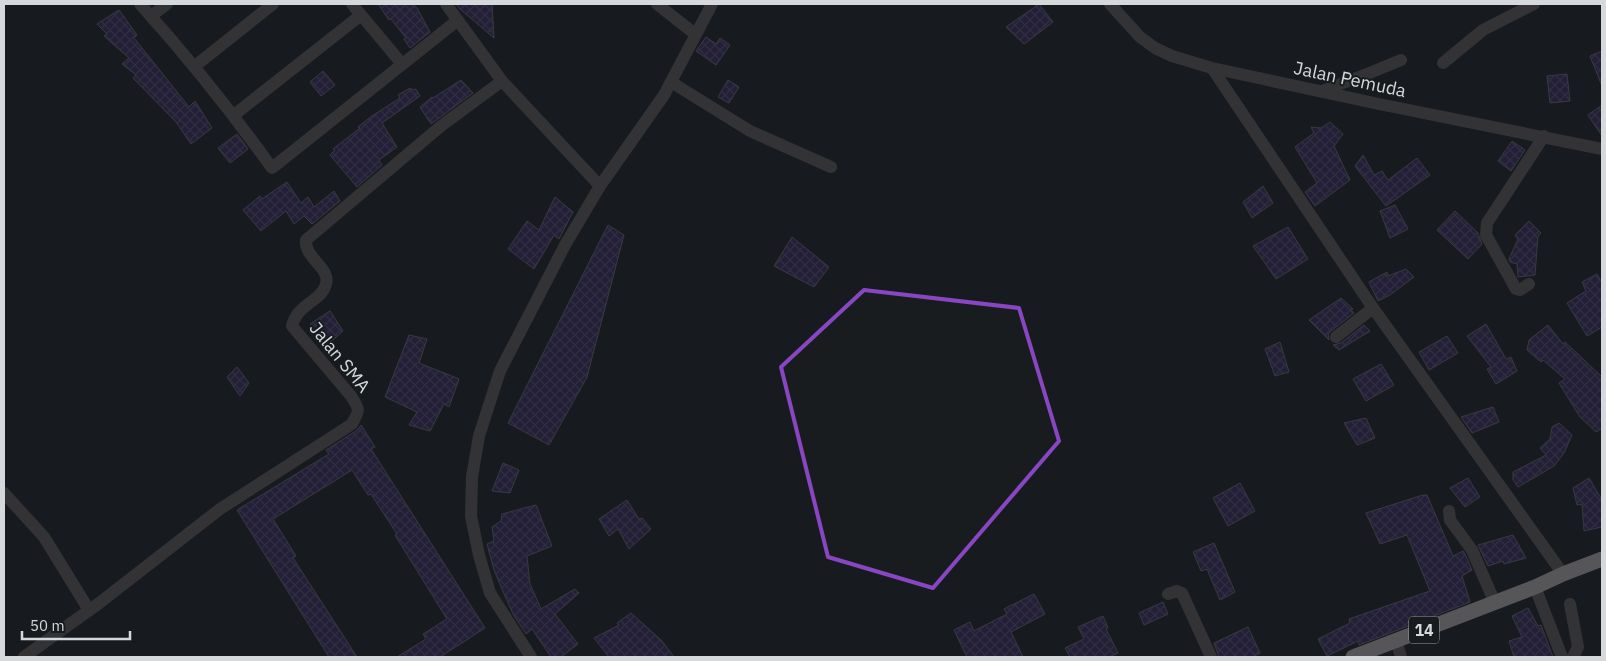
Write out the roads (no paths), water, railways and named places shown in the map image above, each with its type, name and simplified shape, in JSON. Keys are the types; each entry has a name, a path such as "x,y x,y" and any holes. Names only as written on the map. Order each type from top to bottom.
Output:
{"highway":[{"name":"14","path":"1353,657 1536,587 1602,559"}],"street":[{"path":"140,4 195,66 234,115 272,168 458,20"},
{"path":"151,16 167,4"},
{"path":"195,66 272,4"},
{"path":"352,4 402,64"},
{"path":"446,4 502,81 600,186"},
{"path":"657,4 695,34"},
{"path":"531,657 490,593 471,516 472,477 479,436 500,371 565,245 600,186 664,95 712,4"},
{"name":"Jalan Pemuda","path":"1110,4 1140,37 1154,48 1172,56 1212,68 1602,149"},
{"path":"1443,63 1483,30 1534,4"},
{"path":"234,115 361,15"},
{"path":"1322,90 1401,60"},
{"path":"1212,68 1373,308 1563,574"},
{"name":"Jalan SMA","path":"24,657 89,610 220,509 352,424 359,408 292,326 297,313 322,292 326,285 326,276 308,251 306,240 440,126 502,81"},
{"path":"670,82 750,131 831,167"},
{"path":"1529,284 1520,290 1516,288 1490,243 1486,229 1487,222 1544,136"},
{"path":"1336,337 1373,308"},
{"path":"4,492 44,537 89,610"},
{"path":"1449,511 1450,520 1472,550 1495,603"},
{"path":"1536,587 1562,657"},
{"path":"1168,594 1177,591 1183,594 1210,657"},
{"path":"1570,604 1578,647 1573,657"},
{"path":"1396,640 1401,657"}]}
